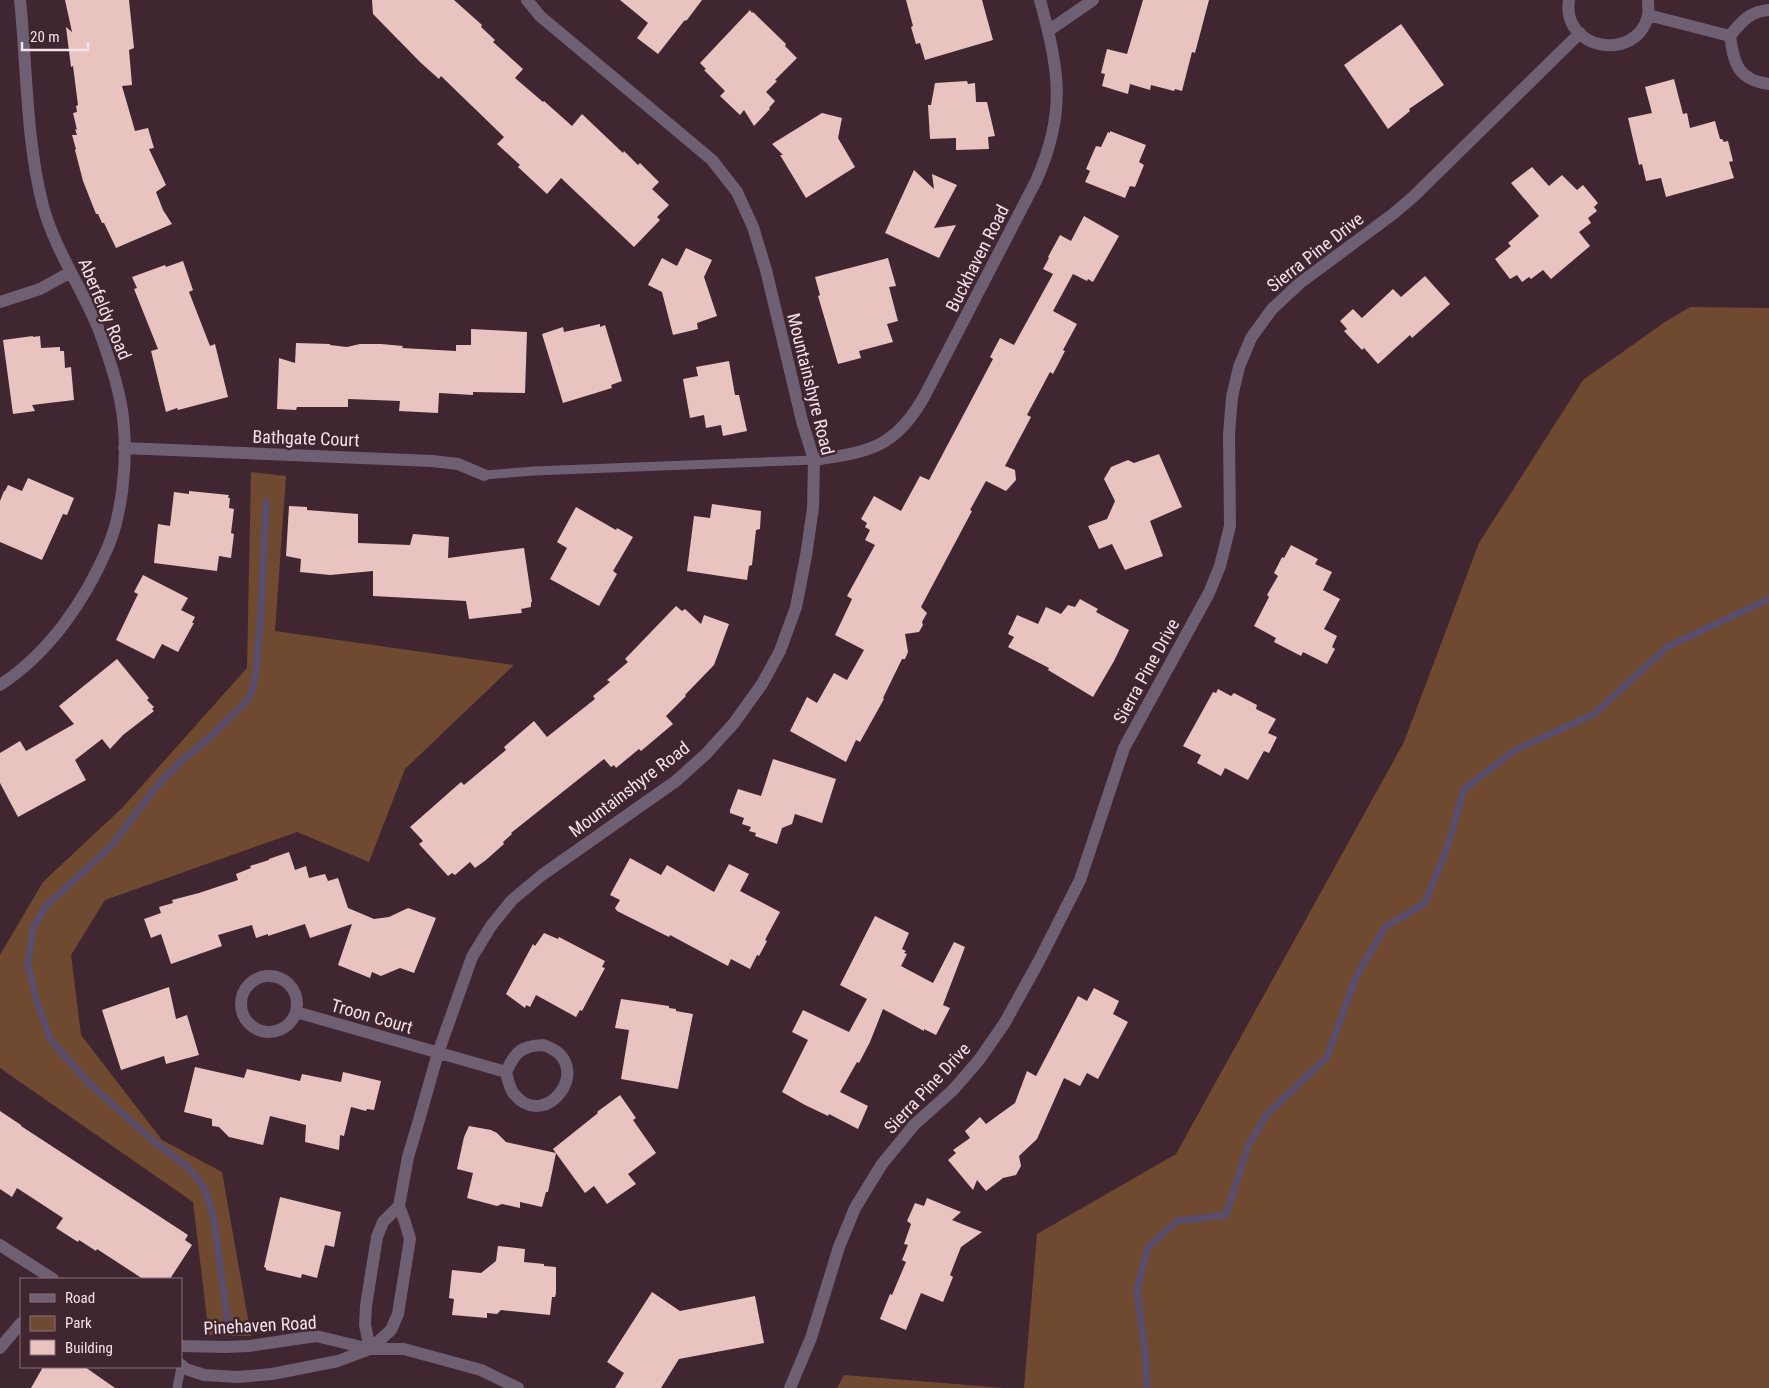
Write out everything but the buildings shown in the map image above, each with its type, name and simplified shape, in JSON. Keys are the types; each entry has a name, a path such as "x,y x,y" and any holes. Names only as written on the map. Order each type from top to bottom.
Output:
{"street":[{"name":"Aberfeldy Road","path":"0,685 46,646 69,619 90,583 108,546 116,519 125,471 124,428 112,368 98,329 53,234 43,206 36,169 20,0"},
{"name":"Mountainshyre Road","path":"370,1349 391,1330 398,1314 410,1239 399,1206 408,1158 438,1053 472,957 491,926 512,900 542,875 676,781 706,754 734,723 762,684 780,652 796,607 813,508 814,460 800,412 766,270 753,227 737,192 712,160 540,16 527,0"},
{"name":"Buckhaven Road","path":"814,460 873,449 903,428 918,408 1036,181 1054,133 1058,104 1056,70 1040,0"},
{"path":"1048,31 1093,0"},
{"path":"1570,0 1568,8 1571,22 1586,40 1603,46 1617,45 1636,34 1648,15 1648,0"},
{"path":"1769,10 1753,13 1739,24 1730,36 1733,58 1741,73 1756,82 1769,84"},
{"path":"1648,15 1730,36"},
{"name":"Sierra Pine Drive","path":"790,1388 811,1338 839,1247 855,1208 882,1164 914,1125 953,1090 979,1060 1004,1024 1039,961 1080,880 1124,748 1209,593 1220,566 1230,526 1229,435 1232,396 1239,367 1251,338 1272,309 1300,283 1413,197 1580,33"},
{"path":"0,302 40,290 71,272"},
{"name":"Bathgate Court","path":"124,448 432,461 458,464 484,475"},
{"path":"269,976 276,977 290,985 295,993 297,1002 296,1012 290,1023 282,1030 273,1033 260,1031 248,1024 243,1015 242,995 253,981 269,976"},
{"name":"Troon Court","path":"296,1012 506,1072"},
{"path":"543,1045 554,1050 563,1058 567,1068 567,1083 559,1096 548,1104 537,1106 522,1101 514,1094 510,1088 506,1072 512,1059 520,1051 529,1046 543,1045"},
{"path":"370,1349 365,1325 366,1306 378,1237 383,1222 399,1206"},
{"path":"0,1245 51,1278"},
{"path":"0,1348 20,1324"},
{"name":"Pinehaven Road","path":"182,1346 249,1346 316,1336 370,1349 404,1349 481,1370 518,1388"},
{"name":"Pinehaven Road","path":"182,1367 204,1375 272,1374 338,1361 370,1349"}],"lane":[{"path":"484,475 534,471 814,460"},
{"path":"177,1388 181,1368"}],"green space":[{"path":"1690,307 1769,308 1769,1388 1024,1388 1037,1234 1176,1154 1404,742 1479,543 1583,380 1665,322"},
{"path":"251,472 286,476 275,631 514,665 405,769 369,862 297,832 105,900 71,955 81,1035 162,1140 222,1172 251,1336 209,1335 193,1202 0,1068 0,955 43,882 122,808 247,668"},
{"path":"844,1375 1005,1388 837,1388"}],"waterway":[{"path":"228,1324 214,1220 205,1189 189,1168 151,1139 88,1082 50,1039 37,1002 28,965 33,928 46,906 111,846 156,787 180,762 209,738 243,705 251,694 256,673 261,611 266,502"},
{"path":"1147,1388 1145,1352 1137,1290 1148,1247 1177,1221 1226,1215 1248,1146 1267,1114 1327,1057 1355,979 1385,927 1425,903 1447,848 1464,789 1515,750 1594,714 1667,647 1769,599"}]}
